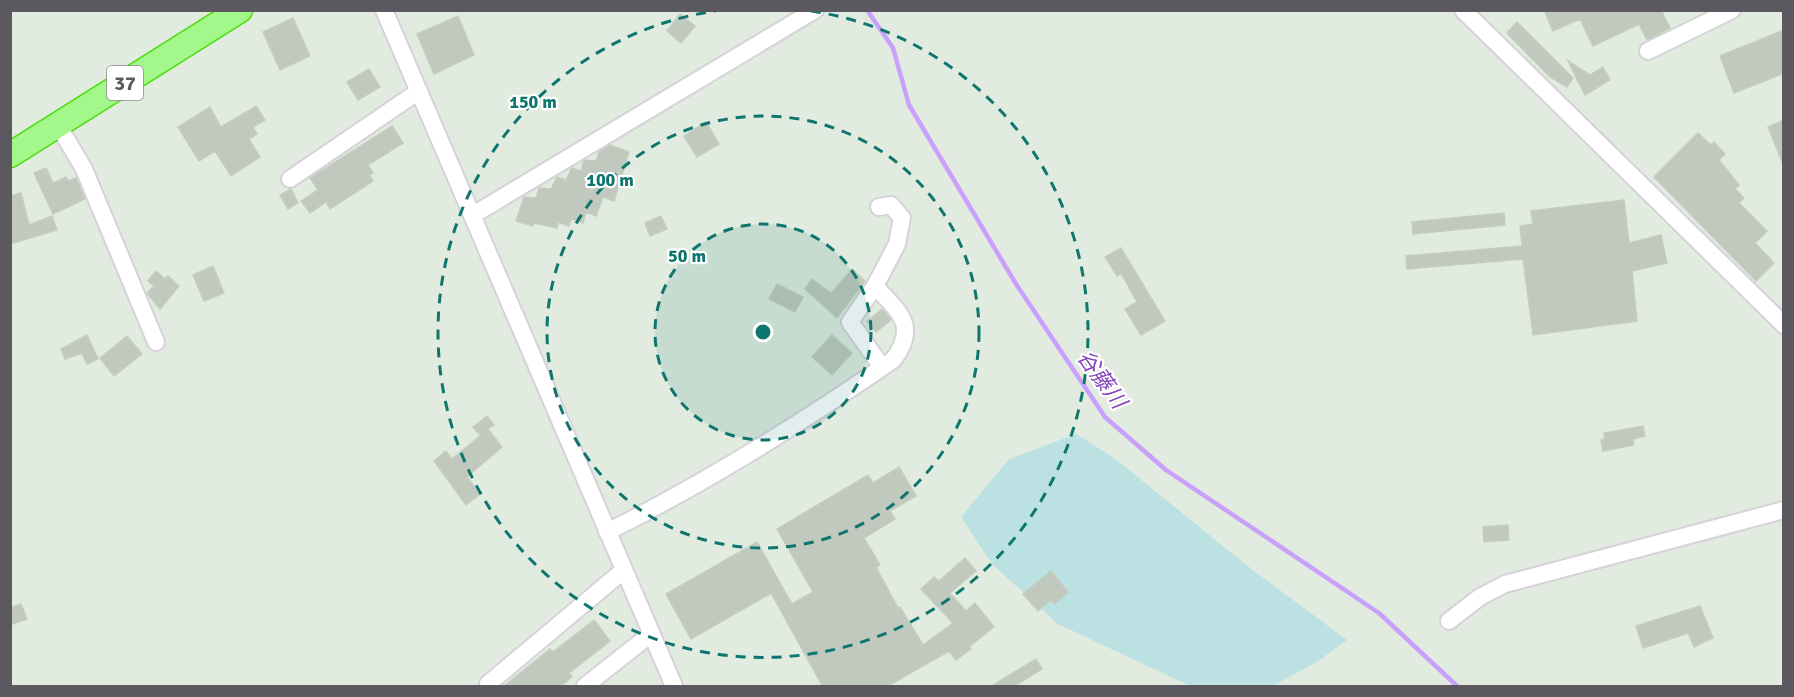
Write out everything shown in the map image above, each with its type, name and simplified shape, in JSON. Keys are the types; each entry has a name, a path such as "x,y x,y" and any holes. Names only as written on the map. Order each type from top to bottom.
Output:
{"highway":[{"name":"37","path":"10,155 240,10"}],"street":[{"path":"384,10 674,687"},
{"path":"473,215 815,10"},
{"path":"1463,10 1784,325"},
{"path":"1648,51 1732,10"},
{"path":"290,179 419,91"},
{"path":"58,125 84,169 156,342"},
{"path":"879,207 891,205 902,218 897,244 875,286 850,322 882,368"},
{"path":"607,532 681,496 749,455 893,360 905,345 905,326 898,311 875,286"},
{"path":"1449,621 1480,597 1505,584 1784,510"},
{"path":"490,687 488,684 624,570"},
{"path":"585,687 651,634"}],"shaded area":[{"path":"1076,434 1114,458 1254,571 1347,640 1317,662 1272,686 1190,686 1058,624 992,564 961,517 1009,459"}],"building":[{"path":"1544,10 1661,10 1670,28 1647,40 1639,24 1593,46 1580,19 1553,31"},
{"path":"680,14 695,26 681,43 667,31"},
{"path":"458,16 474,55 434,74 417,34"},
{"path":"293,18 310,56 280,70 263,32"},
{"path":"1517,22 1573,78 1567,87 1550,77 1507,33"},
{"path":"1784,30 1784,73 1734,93 1720,56"},
{"path":"1568,61 1590,75 1603,67 1610,80 1585,95"},
{"path":"369,69 380,87 358,100 347,82"},
{"path":"256,106 265,120 253,127 257,134 249,139 260,157 231,176 215,151 199,161 178,127 210,107 221,127"},
{"path":"1784,120 1784,164 1783,164 1768,127"},
{"path":"706,122 719,144 697,157 684,136"},
{"path":"392,126 403,143 368,165 373,173 369,175 373,181 330,209 326,202 310,213 301,201 318,190 310,178"},
{"path":"1698,133 1711,145 1714,142 1725,154 1719,160 1739,185 1735,189 1744,198 1739,203 1767,231 1755,243 1774,263 1756,281 1654,177"},
{"path":"610,145 629,152 614,201 603,197 596,216 586,212 583,223 571,219 569,226 558,222 557,228 534,223 533,226 516,221 524,197 536,198 539,188 551,189 557,177 566,180 572,168 581,171 584,160 596,161 599,152"},
{"path":"46,168 53,183 66,177 68,181 76,178 85,199 53,214 34,173"},
{"path":"291,189 298,203 288,209 280,195"},
{"path":"21,193 29,225 52,216 57,230 10,244 10,196"},
{"path":"1624,200 1629,243 1661,235 1667,263 1632,271 1637,321 1533,335 1523,259 1407,269 1406,256 1522,246 1520,226 1533,224 1531,211"},
{"path":"1504,213 1505,225 1413,234 1412,222"},
{"path":"661,216 667,229 650,236 645,223"},
{"path":"1121,248 1165,321 1141,335 1125,309 1137,302 1121,273 1117,276 1105,257"},
{"path":"213,266 224,293 204,301 193,275"},
{"path":"852,269 865,281 837,318 805,289 812,279 831,293"},
{"path":"156,271 165,279 168,276 179,286 160,309 147,293 154,286 148,281"},
{"path":"777,284 803,297 795,312 769,299"},
{"path":"882,309 891,320 876,332 867,321"},
{"path":"87,335 98,359 87,364 82,353 65,359 61,349"},
{"path":"832,335 852,353 832,375 812,357"},
{"path":"127,336 142,354 114,376 100,358"},
{"path":"487,416 494,425 488,429 502,447 467,477 480,494 466,505 434,461 446,451 452,459 486,431 480,435 473,427"},
{"path":"1643,426 1645,436 1633,439 1634,445 1603,451 1601,440 1605,439 1604,433"},
{"path":"899,467 916,496 890,511 895,519 864,538 880,565 876,567 898,608 900,607 923,645 953,623 921,589 934,577 939,581 965,558 976,571 950,593 966,611 975,603 994,627 969,647 971,649 956,660 949,651 886,687 823,687 771,593 691,639 666,594 757,542 792,604 813,592 777,529 868,475 873,483"},
{"path":"1508,525 1509,540 1484,542 1483,527"},
{"path":"1051,571 1068,592 1055,604 1051,600 1038,611 1023,594"},
{"path":"21,604 27,619 10,625 10,608"},
{"path":"1700,606 1713,638 1694,647 1688,633 1643,648 1636,626"},
{"path":"594,620 610,641 569,673 572,677 560,687 503,687 550,649 553,652"},
{"path":"1036,659 1042,669 1013,687 990,687"}],"waterway":[{"name":"谷藤川","path":"867,10 893,48 909,105 1016,284 1105,417 1166,470 1379,613 1457,686"}]}
